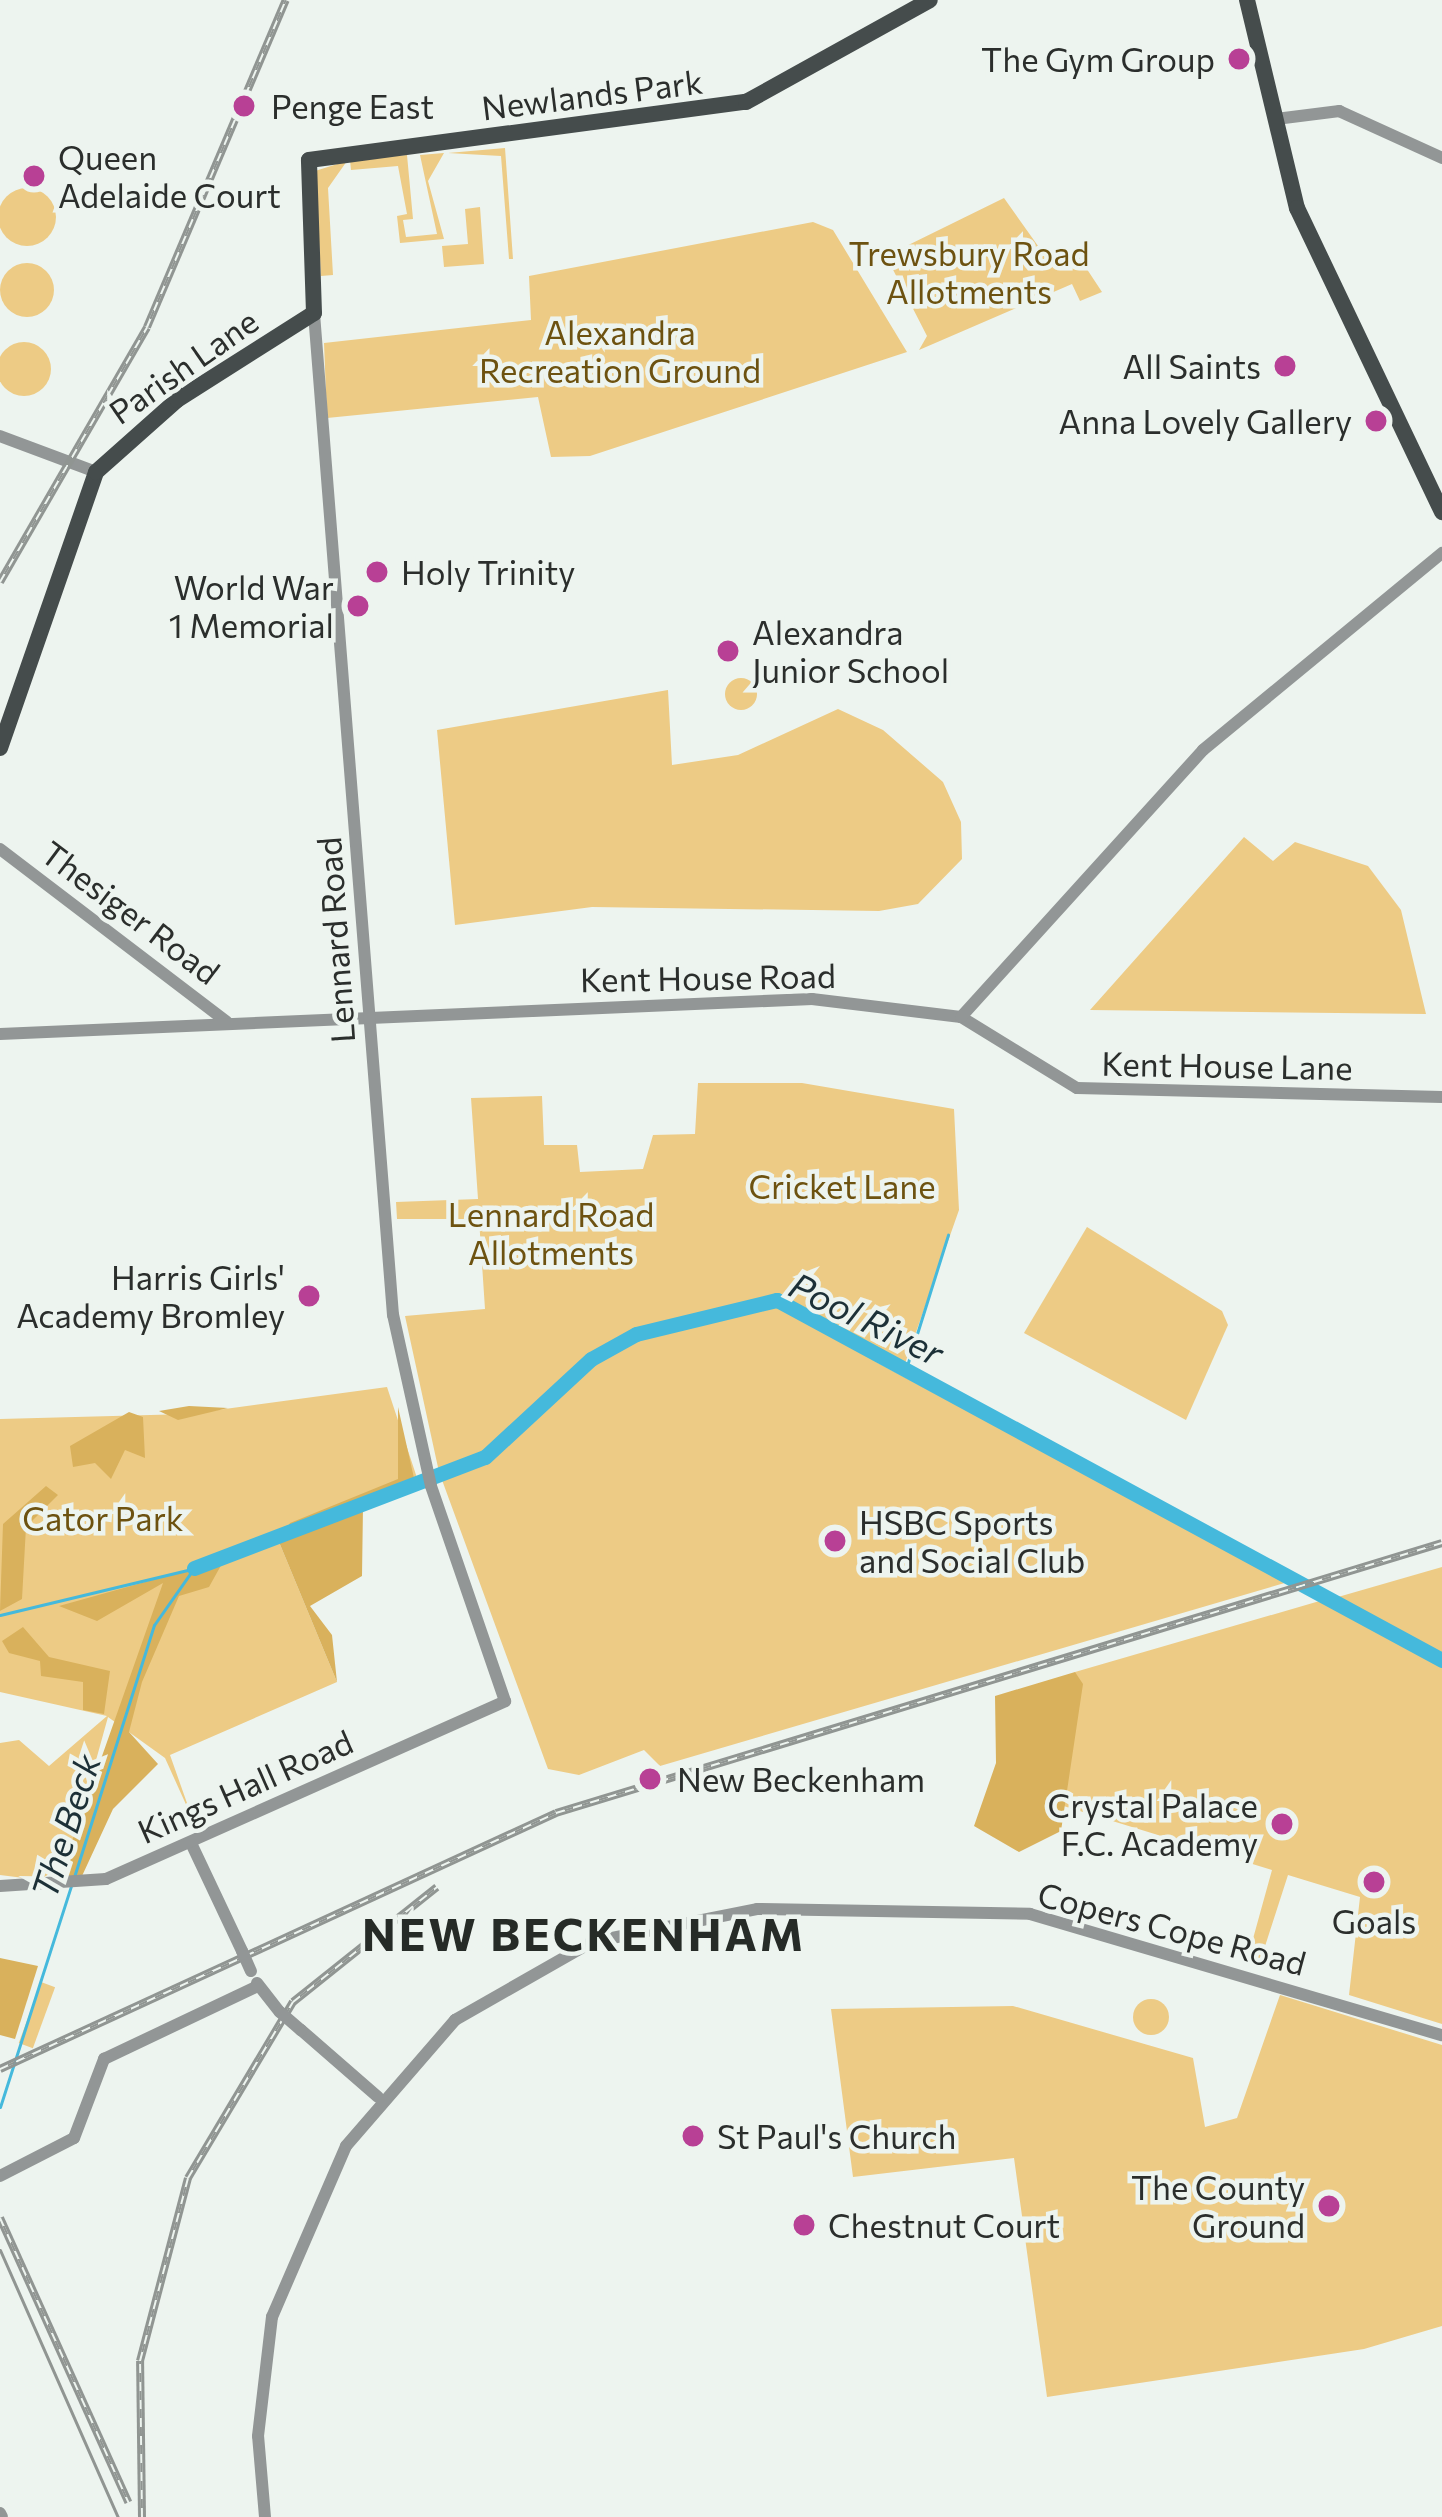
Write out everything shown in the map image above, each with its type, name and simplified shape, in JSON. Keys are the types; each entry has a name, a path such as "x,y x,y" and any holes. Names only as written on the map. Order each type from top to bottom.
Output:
{"main road":[{"name":"Newlands Park","path":"309,160 746,102 930,0"},
{"path":"1247,0 1297,208 1442,512"},
{"name":"Lennard Road","path":"309,160 314,313"},
{"name":"Parish Lane","path":"0,748 96,472 177,400 314,313"}],"street":[{"path":"1276,119 1339,111 1442,158"},
{"name":"Lennard Road","path":"314,313 372,1022 387,1268 431,1486 505,1701"},
{"path":"0,436 96,472"},
{"path":"961,1017 1203,750 1442,553"},
{"name":"Thesiger Road","path":"0,849 227,1022"},
{"name":"Kent House Road","path":"0,1034 227,1022 372,1022 812,999 961,1017"},
{"name":"Kent House Lane","path":"961,1017 1077,1088 1442,1097"},
{"name":"Kings Hall Road","path":"0,1886 74,1887 190,1843 505,1701"},
{"path":"190,1843 258,1986 280,2012 378,2097"},
{"name":"Copers Cope Road","path":"265,2517 259,2436 272,2317 295,2242 378,2097 455,2020 554,1959 662,1922 758,1909 1036,1915 1442,2035"},
{"path":"0,2176 74,2138 104,2059 258,1986"}],"green space":[{"path":"505,148 513,259 509,259 501,156 448,153"},
{"path":"444,153 428,181 444,239 400,243 397,216 407,214 398,166 351,170 350,160 407,155 413,219 403,220 406,237 437,234 420,155"},
{"path":"347,161 328,188 333,275 321,276 315,171"},
{"path":"27,188 47,197 56,217 47,237 27,246 7,237 -2,217 7,197"},
{"name":"Trewsbury Road Allotments","path":"1004,198 1048,260 1073,248 1102,292 1080,301 1072,284 919,350 927,336 886,256"},
{"path":"480,207 484,264 444,267 442,246 468,244 465,209"},
{"name":"Alexandra Recreation Ground","path":"813,222 833,230 907,352 590,456 551,457 538,397 327,418 324,343 531,320 529,276"},
{"path":"27,263 46,271 54,290 46,309 27,317 8,309 0,290 8,271"},
{"path":"24,342 43,350 51,369 43,388 24,396 5,388 -3,369 5,350"},
{"path":"741,678 752,683 757,694 752,705 741,710 730,705 725,694 730,683"},
{"path":"668,690 672,765 738,755 838,709 883,730 943,782 961,822 962,859 918,904 879,911 592,907 455,925 437,730"},
{"path":"1244,837 1273,861 1295,842 1368,866 1401,910 1426,1014 1090,1010"},
{"name":"HSBC Sports and Social Club","path":"698,1083 802,1083 954,1109 959,1210 902,1372 876,1362 1288,1582 660,1766 644,1750 579,1775 548,1769 442,1480 495,1456 547,1405 485,1456 439,1472 405,1316 485,1309 479,1219 397,1219 396,1202 478,1199 471,1098 542,1096 544,1145 577,1145 580,1172 643,1169 653,1135 695,1134"},
{"path":"1087,1227 1222,1311 1228,1325 1186,1420 1024,1333"},
{"name":"Cator Park","path":"387,1387 420,1487 189,1572 279,1542 337,1682 170,1755 193,1820 165,1758 108,1717 68,1861 40,1880 0,1875 0,1743 19,1740 49,1766 107,1716 0,1692 0,1419 188,1414"},
{"path":"1442,1567 1442,1656 1338,1597"},
{"name":"Crystal Palace F.C. Academy","path":"1323,1600 1442,1662 1442,2024 1349,1995 1360,1897 1288,1875 1258,1968 1246,1964 1272,1870 1057,1804 1075,1672"},
{"path":"41,1982 55,1987 33,2048 19,2043"},
{"path":"1280,1995 1442,2045 1442,2326 1364,2349 1047,2397 1014,2158 853,2177 831,2009 1013,2006 1193,2058 1205,2127 1237,2118"},
{"path":"1151,1999 1163,2005 1169,2017 1163,2029 1151,2035 1139,2029 1133,2017 1139,2005"}],"shaded area":[{"path":"189,1406 228,1408 178,1420 159,1411"},
{"path":"398,1407 416,1487 363,1507 362,1576 310,1606 332,1635 337,1682 279,1542 290,1523 398,1479"},
{"path":"129,1412 143,1417 145,1458 125,1450 111,1479 95,1463 73,1467 70,1446"},
{"path":"46,1486 58,1495 26,1527 22,1599 0,1611 3,1524"},
{"path":"224,1560 209,1587 179,1596 142,1682 129,1732 158,1764 113,1809 82,1876 58,1881 163,1583 97,1621 59,1606"},
{"path":"23,1627 49,1657 110,1671 104,1714 83,1710 83,1682 41,1676 40,1661 9,1653 2,1641"},
{"path":"1075,1672 1083,1684 1061,1831 1019,1852 974,1826 996,1763 995,1696"},
{"path":"0,1958 38,1966 15,2039 0,2035"}],"waterway":[{"path":"905,1372 948,1235"},
{"name":"Pool River","path":"194,1568 485,1457 591,1359 636,1334 777,1300 1442,1660"},
{"name":"The Beck","path":"74,1877 154,1625 194,1568"},
{"path":"0,1615 191,1569"},
{"name":"The Beck","path":"0,2107 71,1886"}],"tram line":[{"path":"0,2250 118,2517"}],"railway":[{"path":"0,582 147,327 286,0"},
{"path":"0,2069 556,1813 1442,1543"},
{"path":"142,2517 140,2361 188,2178 293,2002 437,1887"},
{"path":"0,2218 128,2502"}],"place":[{"name":"The Gym Group","path":"1239,59"},
{"name":"Penge East","path":"244,106"},
{"name":"Queen Adelaide Court","path":"34,176"},
{"name":"All Saints","path":"1285,366"},
{"name":"Anna Lovely Gallery","path":"1376,421"},
{"name":"Holy Trinity","path":"377,572"},
{"name":"World War 1 Memorial","path":"358,606"},
{"name":"Alexandra Junior School","path":"728,651"},
{"name":"Harris Girls' Academy Bromley","path":"309,1296"},
{"name":"HSBC Sports and Social Club","path":"835,1541"},
{"name":"New Beckenham","path":"650,1779"},
{"name":"Crystal Palace F.C. Academy","path":"1282,1824"},
{"name":"Goals","path":"1374,1882"},
{"name":"St Paul's Church","path":"693,2136"},
{"name":"The County Ground","path":"1329,2206"},
{"name":"Chestnut Court","path":"804,2225"}],"district":[{"name":"NEW BECKENHAM","path":"584,1933"}],"park label":[{"name":"Cricket Lane","path":"842,1186"},
{"name":"Lennard Road Allotments","path":"551,1233"}]}
